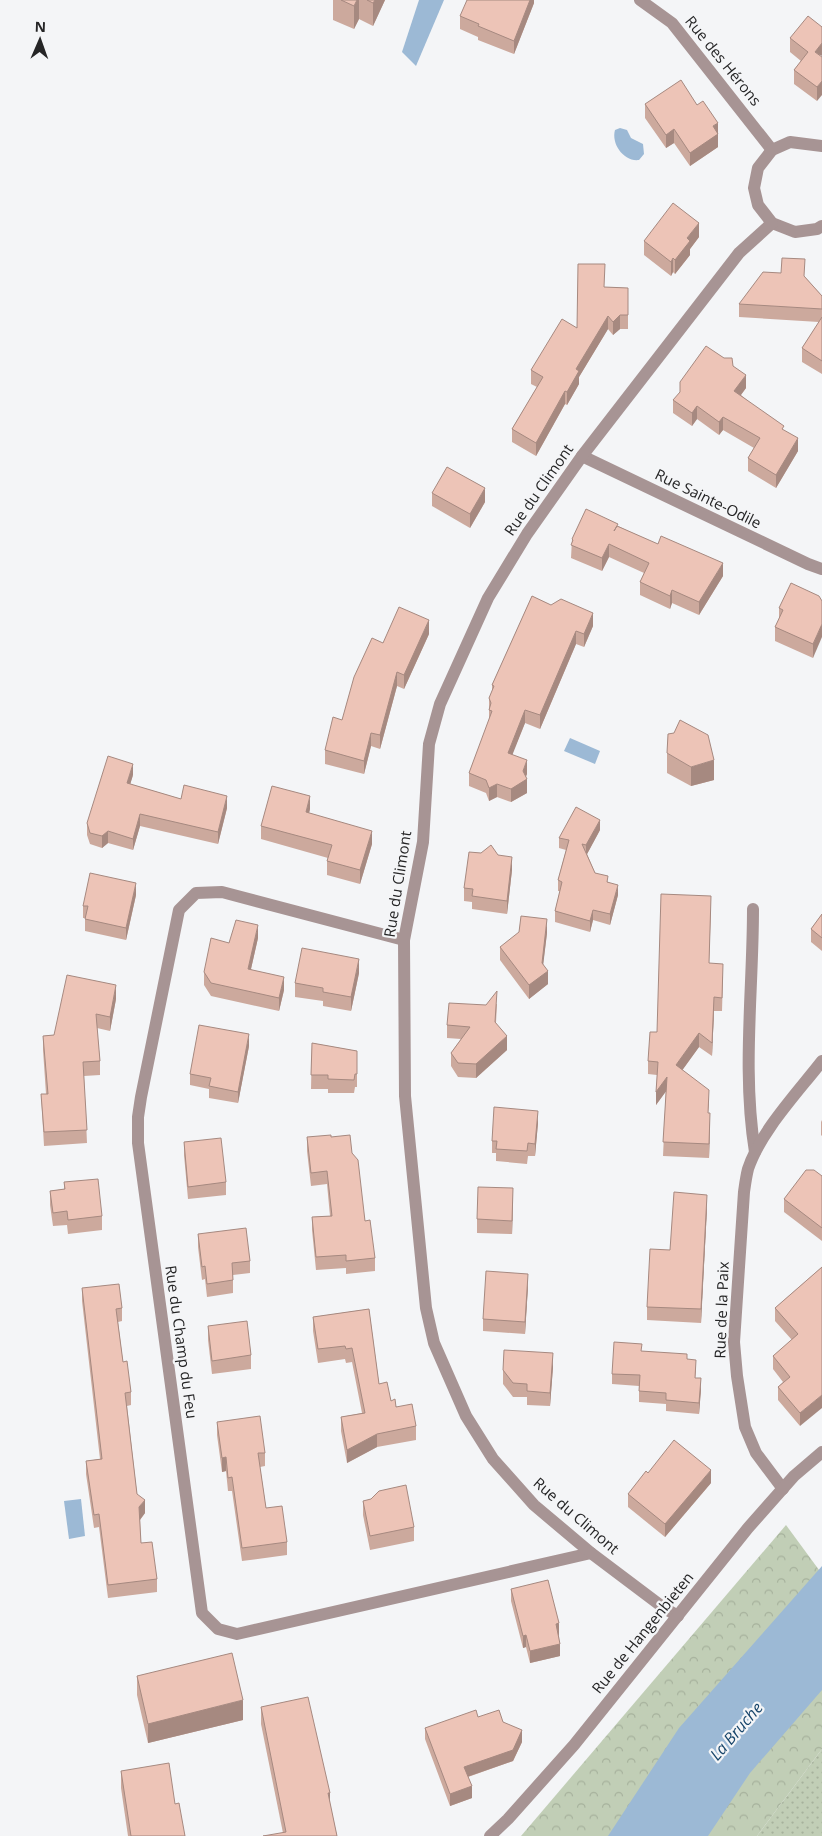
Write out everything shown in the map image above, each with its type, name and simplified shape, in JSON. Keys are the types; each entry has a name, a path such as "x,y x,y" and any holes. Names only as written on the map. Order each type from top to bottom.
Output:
{"street":[{"name":"Rue des Hérons","path":"640,0 672,23 772,150"},
{"path":"822,146 790,142 772,150 758,168 754,188 758,205 772,223 795,232 817,229 822,226"},
{"name":"Rue du Climont","path":"678,1616 591,1553 534,1505 493,1459 466,1416 434,1343 426,1308 405,1096 404,940 422,842 429,744 440,704 488,598 527,534 582,456 739,253 772,223"},
{"name":"Rue Sainte-Odile","path":"582,456 808,564 822,568"},
{"name":"Rue du Champ du Feu","path":"404,940 222,892 196,893 179,910 141,1097 138,1117 138,1143 202,1613 218,1629 237,1634 591,1553"},
{"name":"Rue de la Paix","path":"753,909 748,1087 755,1152"},
{"name":"Rue de la Paix","path":"782,1489 756,1453 748,1436 737,1376 734,1342 744,1192 747,1171 755,1152 782,1112 822,1061"},
{"name":"Rue de Hangenbieten","path":"490,1836 508,1819 574,1745 748,1528 782,1489 822,1452"}],"green space":[{"path":"786,1525 822,1574 822,1749 757,1836 521,1836"},
{"path":"822,1749 822,1836 757,1836"}],"water":[{"path":"419,0 444,0 416,66 402,52"},
{"path":"620,128 627,130 631,138 643,144 644,154 639,160 628,158 617,146 614,135 615,130"},
{"path":"570,738 600,751 595,764 564,751"},
{"path":"81,1499 85,1536 69,1539 64,1501"},
{"name":"La Bruche","path":"822,1566 822,1690 750,1773 708,1836 608,1836 679,1728"}],"building":[{"path":"341,0 357,0 354,6"},
{"path":"467,0 530,0 514,41 478,26 479,24 460,16"},
{"path":"808,16 822,27 822,43 815,52 822,57 822,81 817,87 794,70 808,52 790,38"},
{"path":"681,80 697,105 703,101 718,123 713,126 718,134 690,153 674,129 666,135 645,104"},
{"path":"673,203 699,223 687,238 690,241 675,260 673,258 671,262 644,241"},
{"path":"782,258 805,259 804,276 822,296 822,309 739,304 763,272 781,273"},
{"path":"578,264 605,264 604,287 628,288 628,315 620,315 613,322 608,316 576,369 579,371 567,392 565,391 536,443 512,429 543,377 531,370 562,319 577,328"},
{"path":"822,317 822,361 802,348"},
{"path":"706,346 724,358 732,358 733,366 746,375 734,391 784,426 782,429 798,438 776,475 748,458 760,438 723,417 719,422 697,406 692,413 673,400 680,392 680,382"},
{"path":"447,467 485,488 470,514 432,493"},
{"path":"586,509 618,524 614,531 617,526 658,544 661,536 723,563 699,602 672,590 670,596 640,582 649,563 609,544 602,558 571,545"},
{"path":"791,583 819,596 822,601 822,624 813,644 775,627 783,610 779,608"},
{"path":"532,596 551,605 561,599 593,613 584,634 576,631 540,715 525,710 508,753 527,760 523,771 527,779 511,789 497,784 489,788 486,780 469,773 492,711 489,710 491,703 489,698 494,686 492,685"},
{"path":"399,607 429,620 404,675 397,672 380,735 371,733 364,761 325,750 333,717 342,720 354,677 372,638 383,643"},
{"path":"680,720 708,735 714,760 691,767 667,753 668,734 674,733"},
{"path":"108,756 133,764 127,783 181,799 184,785 227,796 218,832 140,814 133,839 108,831 102,836 90,833 87,823"},
{"path":"272,786 310,796 306,812 372,831 360,870 327,861 332,845 261,826"},
{"path":"576,807 600,820 586,845 582,844 595,873 608,876 607,882 618,885 610,914 593,910 590,921 555,911 562,882 558,880 569,840 559,838"},
{"path":"491,845 498,855 512,857 507,901 472,896 473,889 464,888 469,852 481,853"},
{"path":"90,873 136,883 126,928 85,919 88,906 83,906"},
{"path":"661,894 711,896 709,963 723,964 722,998 714,997 712,1043 699,1033 676,1065 709,1090 709,1144 663,1142 667,1077 656,1092 658,1062 648,1061 650,1032 657,1032"},
{"path":"822,914 822,938 811,929"},
{"path":"521,916 547,919 542,963 548,971 529,985 500,947 519,932"},
{"path":"236,920 258,925 248,969 284,977 279,998 211,983 204,972 211,938 229,943"},
{"path":"302,948 359,959 351,997 323,992 323,988 295,983"},
{"path":"67,975 116,985 110,1017 96,1014 100,1061 83,1062 87,1130 44,1132 41,1094 48,1094 43,1036 54,1035"},
{"path":"497,991 495,1022 507,1036 476,1064 458,1063 451,1053 470,1027 447,1025 449,1003 486,1005"},
{"path":"199,1025 249,1034 238,1092 209,1086 211,1078 190,1074"},
{"path":"312,1043 357,1051 357,1074 355,1074 354,1080 328,1079 328,1075 311,1075"},
{"path":"494,1107 538,1111 535,1144 528,1143 527,1151 496,1149 497,1141 492,1141"},
{"path":"331,1135 331,1137 350,1135 352,1153 358,1160 365,1221 370,1220 375,1258 346,1261 346,1255 316,1257 312,1217 332,1216 327,1171 311,1173 307,1137"},
{"path":"221,1138 226,1182 188,1187 184,1142"},
{"path":"806,1170 814,1170 822,1176 822,1228 784,1199"},
{"path":"98,1179 102,1216 68,1220 67,1211 53,1213 50,1191 65,1189 64,1182"},
{"path":"478,1187 513,1188 512,1221 477,1219"},
{"path":"674,1192 707,1195 701,1309 647,1307 650,1249 670,1250"},
{"path":"246,1228 250,1261 232,1263 233,1280 207,1284 205,1266 202,1267 198,1234"},
{"path":"822,1267 822,1395 800,1413 778,1387 790,1377 773,1356 798,1334 775,1308"},
{"path":"486,1271 528,1274 525,1322 483,1319"},
{"path":"119,1284 122,1308 116,1309 123,1362 127,1361 131,1392 125,1393 137,1494 145,1500 139,1507 141,1543 152,1542 157,1579 108,1585 99,1514 94,1515 86,1461 102,1459 82,1288"},
{"path":"369,1309 379,1384 387,1382 391,1401 395,1399 396,1407 412,1404 416,1426 377,1434 347,1450 341,1417 365,1413 352,1348 346,1349 345,1346 318,1349 313,1317"},
{"path":"247,1321 251,1355 212,1361 208,1326"},
{"path":"614,1342 642,1344 641,1351 687,1354 687,1359 696,1360 695,1378 701,1378 699,1403 666,1400 666,1393 639,1391 640,1375 612,1374"},
{"path":"504,1350 553,1353 550,1393 527,1391 527,1384 513,1383 503,1370"},
{"path":"260,1416 265,1453 258,1453 266,1508 282,1506 287,1542 242,1548 232,1477 228,1478 226,1457 222,1458 217,1422"},
{"path":"674,1440 711,1470 665,1524 628,1494 646,1471 648,1473"},
{"path":"406,1485 414,1527 370,1536 363,1501 371,1499 379,1491"},
{"path":"548,1580 559,1623 556,1624 560,1644 530,1651 526,1635 523,1636 511,1589"},
{"path":"232,1653 243,1700 148,1724 137,1676"},
{"path":"308,1697 330,1793 328,1793 337,1836 263,1836 286,1832 261,1707"},
{"path":"476,1710 478,1717 499,1710 503,1722 522,1730 513,1750 464,1767 472,1786 450,1794 425,1728"},
{"path":"169,1763 175,1804 179,1803 185,1836 131,1836 121,1771"}]}
